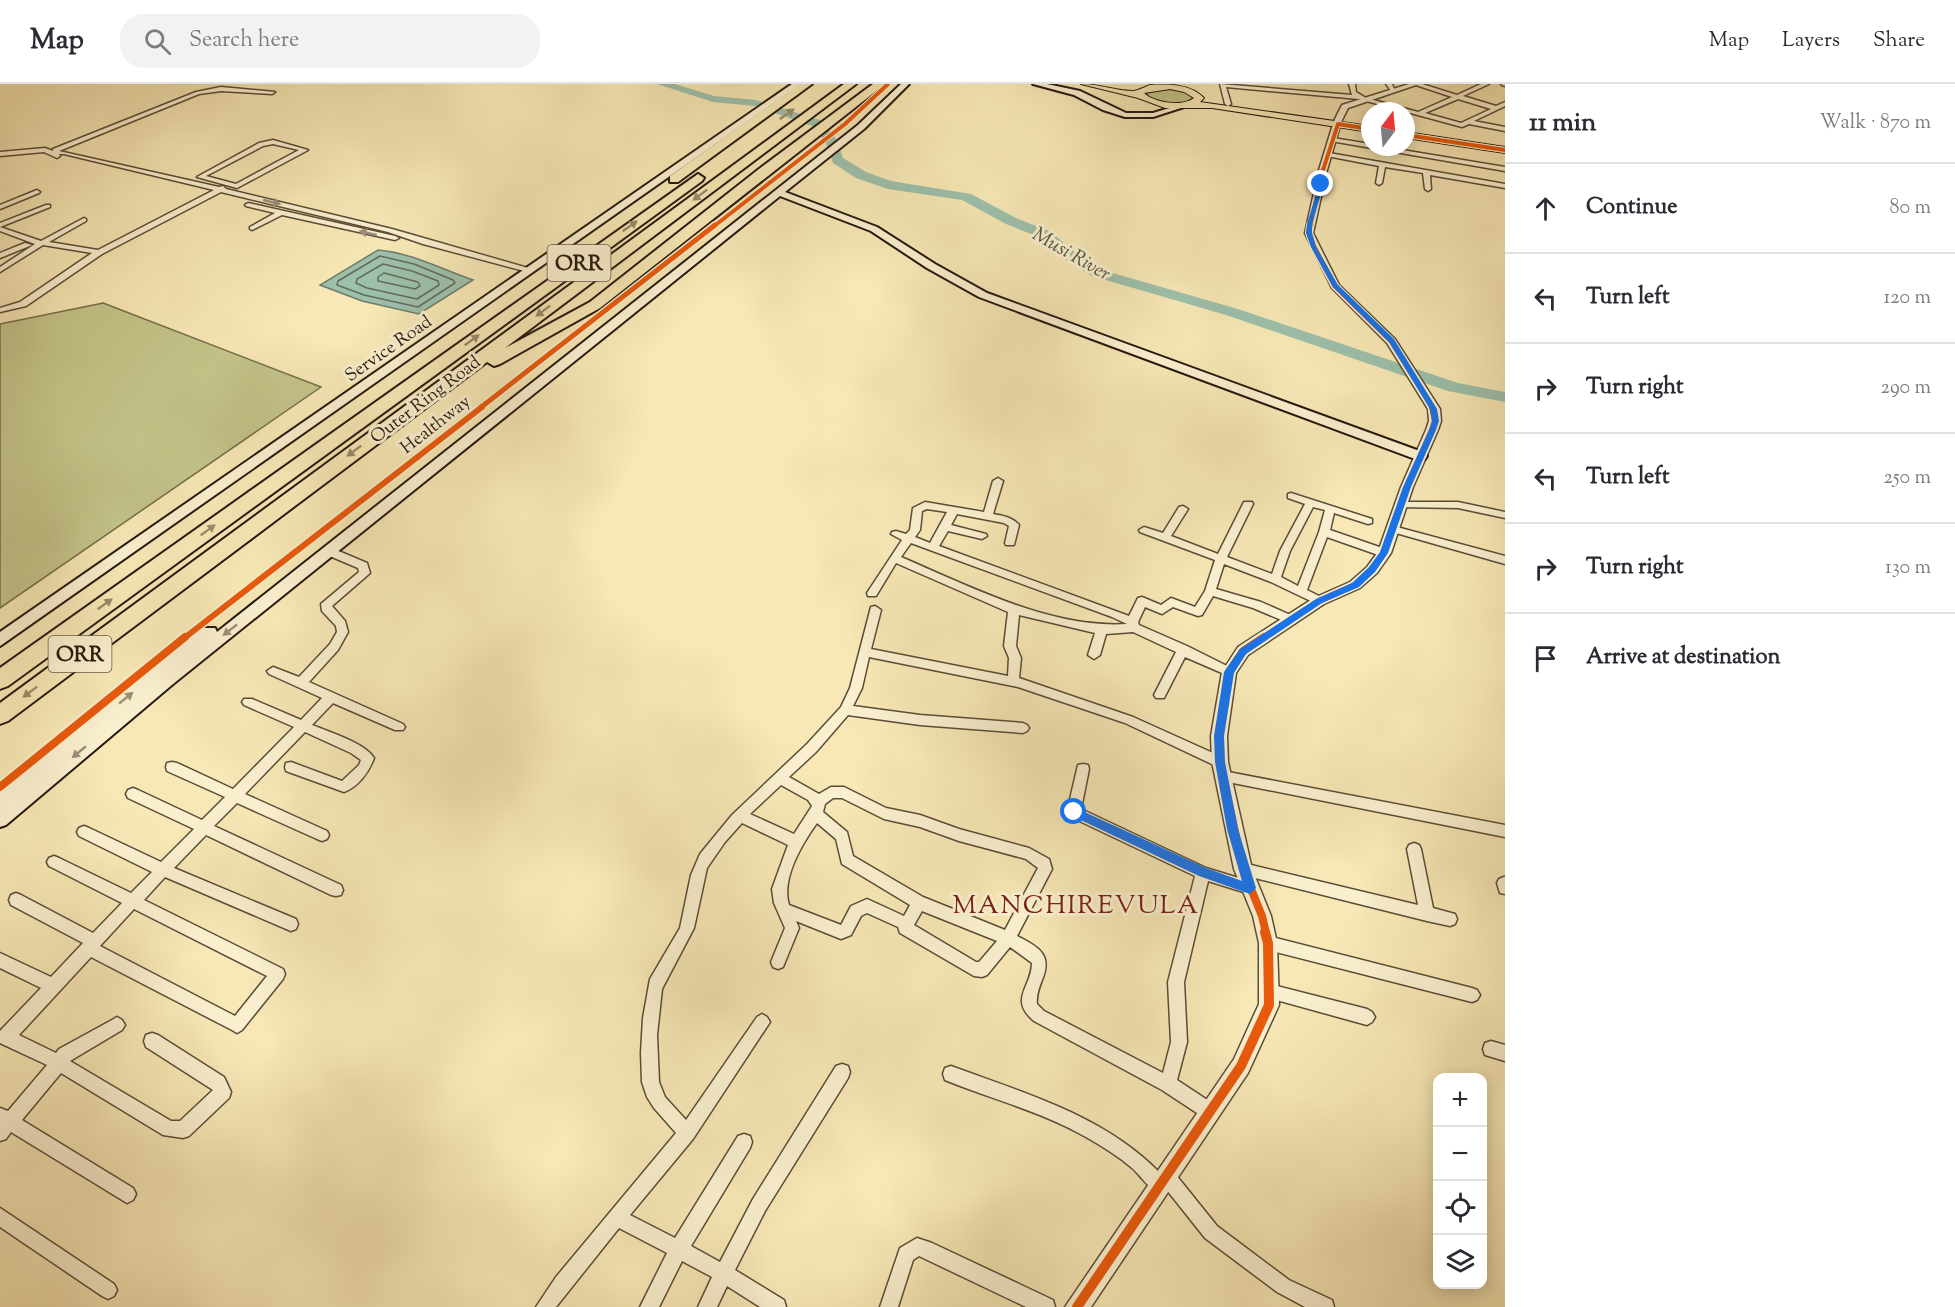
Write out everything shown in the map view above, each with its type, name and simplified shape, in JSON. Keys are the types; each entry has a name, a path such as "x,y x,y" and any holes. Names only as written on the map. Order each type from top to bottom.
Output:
{"highway":[{"path":"325,444 345,414 520,286 748,126 791,91 807,84"},
{"name":"Outer Ring Road","path":"0,680 325,444 740,157 851,84"},
{"path":"455,376 505,356 595,305 831,119 880,84"},
{"name":"Outer Ring Road","path":"0,715 455,376 740,157"}],"main road":[{"path":"856,126 895,84"},
{"path":"0,801 146,681 797,174 905,84"},
{"path":"1037,84 1077,93 1125,115 1153,115 1199,101 1195,93 1180,84"},
{"path":"1056,84 1079,90 1113,107 1132,112 1154,111 1159,107 1156,104"},
{"path":"1085,84 1119,87 1164,85 1228,104 1338,123"},
{"path":"1107,84 1139,95 1156,104 1212,105 1361,127"},
{"path":"1139,95 1141,89 1146,87"},
{"name":"Service Road","path":"0,640 716,139 791,91"},
{"path":"1415,134 1505,149"},
{"path":"0,819 167,680 782,191 797,174"},
{"path":"782,191 874,229 931,266 983,295 1422,452"}],"street":[{"path":"1352,84 1353,93 1362,98"},
{"path":"1077,1307 1241,1066 1269,1005 1268,943 1262,916 1243,869 1222,769 1219,736 1229,672 1243,651 1319,601 1361,581 1372,570 1384,553 1435,421 1434,409 1391,341 1335,286 1309,233 1323,170 1338,123 1345,107 1362,98 1391,87 1416,84 1505,111"},
{"path":"1418,114 1486,84"},
{"path":"1228,104 1224,85 1362,98 1462,125 1505,104"},
{"path":"52,153 56,148 191,96 221,89 272,92"},
{"path":"191,96 201,100"},
{"path":"1468,122 1505,129"},
{"path":"1333,140 1361,145"},
{"path":"0,310 23,304 99,252 210,191 220,186 239,185 305,150 277,142 264,143 200,176 220,186 243,195 390,230 531,270"},
{"path":"0,148 49,150 52,153 98,167 210,191"},
{"path":"177,179 240,148"},
{"path":"0,154 34,150"},
{"path":"52,153 64,152 162,175 232,201 280,213 379,236 426,242"},
{"path":"1415,154 1505,169"},
{"path":"1329,155 1505,186"},
{"path":"98,167 108,162"},
{"path":"1379,183 1382,164"},
{"path":"1426,172 1428,189"},
{"path":"152,180 162,175"},
{"path":"0,207 37,192"},
{"path":"232,201 243,195"},
{"path":"0,226 48,206"},
{"path":"252,228 280,213"},
{"path":"315,221 326,214"},
{"path":"0,256 38,243 84,220"},
{"path":"0,226 38,243 99,252"},
{"path":"0,270 38,243"},
{"path":"988,515 998,481"},
{"path":"1291,496 1368,521"},
{"path":"1275,579 1285,551 1310,503"},
{"path":"1133,625 1142,601 1162,610 1171,602 1198,612 1210,591 1221,558 1248,504"},
{"path":"872,593 915,530 917,510 920,506 928,505 988,515 1013,523 1010,543"},
{"path":"1401,505 1458,505 1505,515"},
{"path":"932,548 946,527 954,509"},
{"path":"1165,538 1183,509"},
{"path":"1301,591 1330,510"},
{"path":"946,527 982,536"},
{"path":"1393,529 1505,560"},
{"path":"1144,530 1275,579 1319,601"},
{"path":"1324,532 1384,553"},
{"path":"896,534 1116,614 1133,625 1229,672"},
{"path":"301,683 337,644 343,632 343,627 327,608 327,604 365,573 363,566 330,551"},
{"path":"894,558 1014,610 1101,630 1133,625"},
{"path":"1210,591 1257,605 1292,620"},
{"path":"687,1133 652,1091 649,1076 651,1011 658,979 678,947 690,919 697,873 705,859 741,816 826,735 845,710 856,687 875,610"},
{"path":"1013,681 1015,658 1010,646 1014,610"},
{"path":"1094,655 1101,630"},
{"path":"1160,695 1183,649"},
{"path":"864,652 1050,690"},
{"path":"273,670 399,727"},
{"path":"1013,681 1129,720 1222,769 1505,831"},
{"path":"152,1041 219,1083 223,1092 183,1130 169,1129 59,1063 3,1035 331,697"},
{"path":"248,702 355,749 368,758 364,768 344,787 291,767"},
{"path":"845,710 920,720 1023,728"},
{"path":"172,767 322,835"},
{"path":"1083,769 1074,812 1203,873 1250,888"},
{"path":"779,778 813,796 817,808 842,836 847,860 918,903 1007,940 1037,957 1040,963 1038,972 1027,998 1030,1007 1039,1016 1168,1084 1209,1111"},
{"path":"778,962 792,928 784,910 779,889 796,842 817,808 831,792 844,794 884,813 920,821 1040,859 1044,863 1045,869 1007,940 988,965 978,970 905,928 918,903"},
{"path":"133,794 336,890"},
{"path":"741,816 796,842"},
{"path":"84,832 163,870 291,924"},
{"path":"1414,849 1426,914"},
{"path":"16,900 237,1025 278,974 54,862"},
{"path":"1243,869 1450,919"},
{"path":"1168,1084 1179,1042 1176,982 1203,873"},
{"path":"784,910 841,932 846,930 856,911 867,906 907,924"},
{"path":"1268,943 1472,995"},
{"path":"0,960 53,986"},
{"path":"1269,991 1367,1017"},
{"path":"545,1307 562,1283 687,1133 762,1022"},
{"path":"117,1025 64,1055 3,1123 127,1194"},
{"path":"707,1307 759,1205 842,1072"},
{"path":"951,1074 1093,1131 1127,1151 1163,1180 1211,1233 1283,1286 1325,1307"},
{"path":"649,1307 678,1251 744,1142"},
{"path":"0,1217 108,1290"},
{"path":"618,1218 723,1273 777,1307"},
{"path":"889,1307 906,1254 918,1247 1046,1307"}],"green space":[{"path":"1166,87 1184,91 1192,96 1192,99 1181,103 1168,103 1145,94"},
{"path":"103,303 321,387 0,608 0,324"}],"water":[{"path":"378,250 415,258 473,280 419,314 362,301 320,285"}],"waterway":[{"name":"Musi River","path":"663,84 713,99 756,103 816,123 831,140 837,160 861,175 888,185 966,197 1011,221 1046,235 1074,259 1097,273 1232,312 1454,387 1505,397"}],"cycle path":[{"name":"Healthway","path":"0,787 146,668 845,124 888,84"},
{"path":"1077,1307 1241,1066 1269,1005 1268,943 1262,916 1243,869 1220,762 1219,736 1229,672 1243,651 1319,601 1355,585 1372,570 1384,553 1407,487 1435,421 1434,409 1391,341 1335,286 1309,233 1323,170 1338,124 1361,128"},
{"path":"1415,136 1505,150"}],"district":[{"name":"MANCHIREVULA","path":"1076,904"}],"route":[{"path":"1074,812 1203,873 1250,888 1233,829 1220,762 1219,736 1229,672 1243,651 1319,601 1355,585 1366,577 1384,553 1407,487 1432,430 1435,421 1434,409 1391,341 1335,286 1314,247 1309,233 1321,184"}]}
